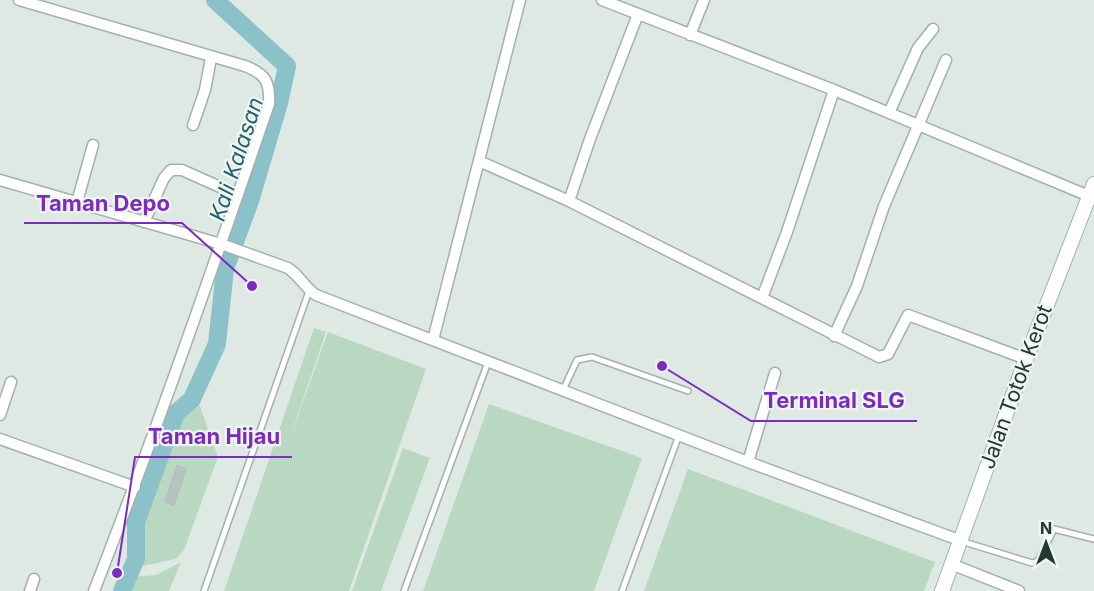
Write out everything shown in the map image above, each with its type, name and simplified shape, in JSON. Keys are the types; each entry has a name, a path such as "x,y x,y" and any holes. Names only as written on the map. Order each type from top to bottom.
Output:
{"main road":[{"name":"Jalan Totok Kerot","path":"942,591 1026,359 1092,193"}],"street":[{"path":"19,0 256,70 266,78 270,86 268,104 224,245 135,487 94,591"},
{"path":"433,340 520,0"},
{"path":"602,0 1092,193"},
{"path":"690,35 704,0"},
{"path":"569,201 638,14"},
{"path":"889,114 918,48 933,29"},
{"path":"193,125 205,90 211,58"},
{"path":"834,336 857,285 884,206 946,60"},
{"path":"762,298 787,232 834,90"},
{"path":"77,202 93,145"},
{"path":"479,161 569,201 834,336 884,357 888,354 908,315 1026,359"},
{"path":"144,222 164,178 171,170 182,170 238,195"},
{"path":"0,180 224,245 257,257 298,274 309,291 748,462 960,540"},
{"path":"748,462 775,373"},
{"path":"0,415 11,382"},
{"path":"0,439 135,487"},
{"path":"951,564 1001,588 1019,591"},
{"path":"30,591 34,579"}],"lane":[{"path":"204,591 309,291"},
{"path":"564,390 577,360 592,357 688,391"},
{"path":"404,591 488,362"},
{"path":"622,591 679,435"},
{"path":"960,540 1032,563 1038,561 1054,529 1094,538"}],"green space":[{"path":"314,328 326,332 288,444 328,332 426,369 349,591 224,591"},
{"path":"193,404 199,404 218,457 184,550 176,559 138,567 142,548 140,521 181,416"},
{"path":"489,404 642,458 594,591 423,591"},
{"path":"403,448 430,458 381,591 352,591"},
{"path":"688,469 935,562 924,591 644,591"},
{"path":"181,562 169,591 129,591 134,577 156,575"}],"building":[{"path":"177,466 186,469 174,505 165,502"}],"waterway":[{"name":"Kali Kalasan","path":"122,591 136,559 136,522 176,413 192,399 217,344 225,269 250,201 279,103 287,66 215,0"}],"place":[{"name":"Taman Depo","path":"252,286"},
{"name":"Terminal SLG","path":"662,366"},
{"name":"Taman Hijau","path":"117,573"}]}
